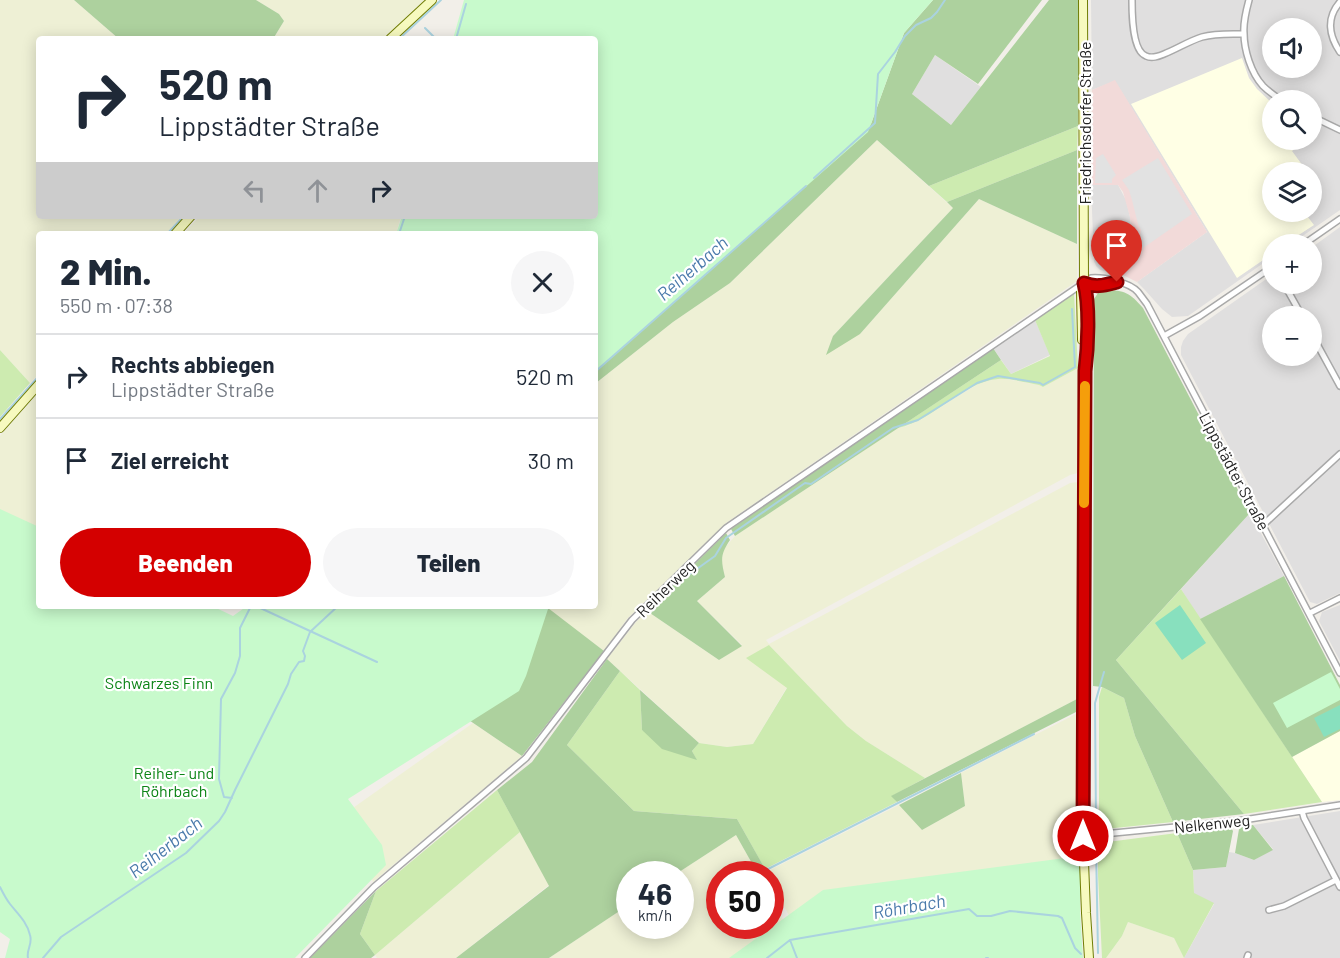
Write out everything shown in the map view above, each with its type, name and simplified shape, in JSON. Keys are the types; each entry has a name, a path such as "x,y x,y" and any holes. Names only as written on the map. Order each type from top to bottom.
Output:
{"main road":[{"path":"393,36 432,0"},
{"name":"Friedrichsdorfer Straße","path":"1083,0 1084,283 1087,302 1083,836 1089,958"},
{"path":"178,231 188,219"},
{"path":"0,428 36,387"}],"street":[{"path":"1132,0 1134,31 1138,48 1147,57 1161,56 1202,37 1222,33 1244,34"},
{"path":"1249,0 1244,21 1248,57 1262,85 1268,90"},
{"path":"1340,2 1330,25 1331,34 1340,52"},
{"path":"1322,121 1340,130"},
{"path":"1318,234 1340,219"},
{"path":"1164,336 1200,316 1262,274"},
{"name":"Lippstädter Straße","path":"1084,283 1098,286 1117,282 1132,287 1147,304 1340,673"},
{"name":"Reiherweg","path":"305,958 374,887 526,758 632,620 726,528 1084,283"},
{"path":"1322,352 1339,382"},
{"path":"1263,525 1340,454"},
{"path":"1310,613 1340,598"},
{"name":"Nelkenweg","path":"1083,836 1237,821 1340,805"},
{"path":"1302,811 1340,887"},
{"path":"1269,910 1292,903 1336,880"}],"shaded area":[{"path":"0,0 74,0 116,36 36,36 36,219 179,219 169,231 36,231 36,377 30,383 0,350"},
{"path":"256,0 425,0 389,36 275,36 284,21 279,14"},
{"path":"1091,0 1340,0 1340,210 1305,234 1262,234 1262,264 1188,316 1172,317 1137,282 1207,232 1115,81 1092,90"},
{"path":"935,55 981,87 951,125 912,94"},
{"path":"1242,58 1249,78 1262,94 1262,150 1293,150 1300,162 1262,162 1262,222 1312,222 1314,225 1300,234 1262,234 1262,261 1237,278 1131,104"},
{"path":"1115,80 1207,232 1137,282 1123,275 1132,242 1130,217 1123,192 1118,185 1091,185 1092,90"},
{"path":"877,140 953,208 833,336 860,334 979,199 1077,244 1077,281 726,523 627,619 604,651 548,609 598,609 598,381 673,322 730,283"},
{"path":"1103,154 1116,175 1112,183 1095,183 1096,158"},
{"path":"1158,158 1192,214 1143,248 1140,243 1141,230 1129,190 1122,180"},
{"path":"1091,185 1118,185 1126,200 1132,242 1123,275 1100,270 1094,261"},
{"path":"197,219 400,219 397,231 186,231"},
{"path":"1340,227 1340,593 1317,604 1310,602 1181,355 1183,341 1188,334 1262,282 1262,294 1322,294 1322,240"},
{"path":"1035,320 1050,355 1011,374 993,348"},
{"path":"1078,368 1078,473 1070,475 766,640 769,644 1070,483 1078,482 1077,699 925,778 866,741 847,726 769,645 787,687 753,744 727,747 699,743 607,659 647,611 719,660 742,645 697,601 725,577 721,561 723,550 735,536 898,428 908,426 978,384 999,378 1043,387"},
{"path":"36,395 36,536 0,520 0,436"},
{"path":"1250,513 1284,576 1200,619 1181,589"},
{"path":"1340,605 1340,661 1319,621 1322,612"},
{"path":"1076,714 1077,885 797,931 784,906 784,863 899,805 922,830 965,806 961,773"},
{"path":"473,723 522,756 373,882 358,836 343,815"},
{"path":"1340,731 1340,800 1322,802 1292,757"},
{"path":"1340,811 1340,958 1184,958 1214,904 1194,894 1193,870 1226,867 1229,852 1254,860 1273,849 1253,825"},
{"path":"520,832 549,885 456,958 377,958 375,955"},
{"path":"736,835 751,861 706,861 706,939 784,939 784,921 791,934 760,958 549,958 616,913 616,939 694,939 694,862"},
{"path":"1128,922 1174,938 1184,958 1106,958 1122,936"}],"green space":[{"path":"74,0 256,0 279,14 284,21 275,36 116,36"},
{"path":"464,0 933,0 904,33 868,132 598,369 598,231 397,231 401,219 598,219 598,36 454,36"},
{"path":"933,0 1042,0 978,84 935,55 912,94 951,125 1049,0 1079,0 1078,126 929,186 877,140 730,283 673,322 598,381 598,365 871,124 904,33"},
{"path":"1078,126 1077,150 947,202 929,186"},
{"path":"1077,150 1077,244 979,199 860,334 826,355 833,336 953,208 947,202"},
{"path":"1105,290 1127,293 1143,308 1250,513 1116,660 1244,814 1173,822 1135,736 1124,698 1102,687 1093,686 1094,299 1098,293"},
{"path":"1074,293 1078,368 1043,387 1007,379 984,382 959,394 924,418 898,428 1001,360 1011,374 1050,356 1035,320"},
{"path":"993,348 1001,360 735,536 731,529"},
{"path":"0,350 30,383 0,417"},
{"name":"Reiher- und Röhrbach","path":"0,509 36,526 36,609 218,609 233,616 243,609 548,609 519,691 348,799 382,845 386,865 295,958 5,958 10,939 0,932"},
{"path":"726,533 730,540 722,558 725,577 697,601 742,646 719,660 647,611"},
{"path":"1284,576 1340,685 1340,731 1292,757 1200,619"},
{"path":"1181,589 1322,802 1244,814 1116,660"},
{"path":"1180,605 1206,643 1182,660 1155,623"},
{"path":"549,609 604,651 522,756 457,712 535,633"},
{"path":"769,645 847,726 866,741 925,778 892,796 897,802 781,861 761,861 737,819 634,811 567,745 620,671 640,690 642,730 696,759 692,751 699,743 727,747 753,744 787,688 746,658"},
{"path":"607,659 620,671 567,745 634,811 737,819 761,861 751,861 736,835 694,862 616,861 616,913 549,958 456,958 549,886 497,790 532,762"},
{"path":"1331,672 1340,689 1340,700 1287,728 1273,703"},
{"path":"1102,687 1124,698 1135,736 1173,822 1105,829 1099,826 1099,697"},
{"path":"640,690 699,743 692,751 697,760 662,749 642,730"},
{"path":"1077,699 1076,712 897,802 891,796"},
{"path":"1340,705 1340,729 1324,737 1314,718"},
{"path":"961,773 965,806 922,830 899,805"},
{"path":"497,790 520,832 375,955 360,934 376,891"},
{"path":"1253,825 1273,850 1254,860 1235,853 1239,829 1241,826"},
{"path":"1231,828 1233,831 1226,867 1193,870 1177,833"},
{"path":"1177,833 1193,870 1194,893 1214,903 1184,958 1174,938 1128,922 1122,936 1106,958 1102,958 1098,844"},
{"path":"1080,856 1083,958 729,958 755,939 784,939 784,918 823,890"},
{"path":"376,891 360,934 375,955 371,958 310,958"}],"waterway":[{"path":"402,36 441,0"},
{"name":"Reiherbach","path":"814,178 875,123 878,74 905,36 916,25 931,18 945,0"},
{"path":"457,36 466,4"},
{"path":"425,28 433,36"},
{"name":"Reiherbach","path":"598,369 806,186"},
{"path":"170,231 181,219"},
{"path":"400,231 404,219"},
{"path":"687,576 715,556 726,538 805,483 811,484 893,428 918,420 977,383 998,376 1043,385 1075,367 1072,309"},
{"path":"0,419 36,379"},
{"path":"232,798 224,797 219,779 221,699 235,673 240,656 240,628 250,609"},
{"path":"262,609 377,662"},
{"name":"Reiherbach","path":"43,958 61,937 186,853 219,821 291,674 299,662 304,661 303,651 310,632 335,609"},
{"name":"Röhrbach","path":"1096,822 1095,703 1104,672"},
{"path":"784,861 1034,734"},
{"name":"Röhrbach","path":"1096,846 1098,953"},
{"name":"Reiherbach","path":"0,887 29,930 31,941 28,958"},
{"name":"Röhrbach","path":"767,958 790,940 969,909 977,916 991,916 1010,911 1058,916 1062,918 1075,948 1081,954"},
{"path":"790,940 797,958"}],"slow traffic":[{"path":"1084,503 1085,386"}],"route":[{"path":"1083,836 1085,371 1087,355 1087,302 1084,283 1098,286 1117,282"}],"park label":[{"name":"Schwarzes Finn","path":"159,682"}]}
